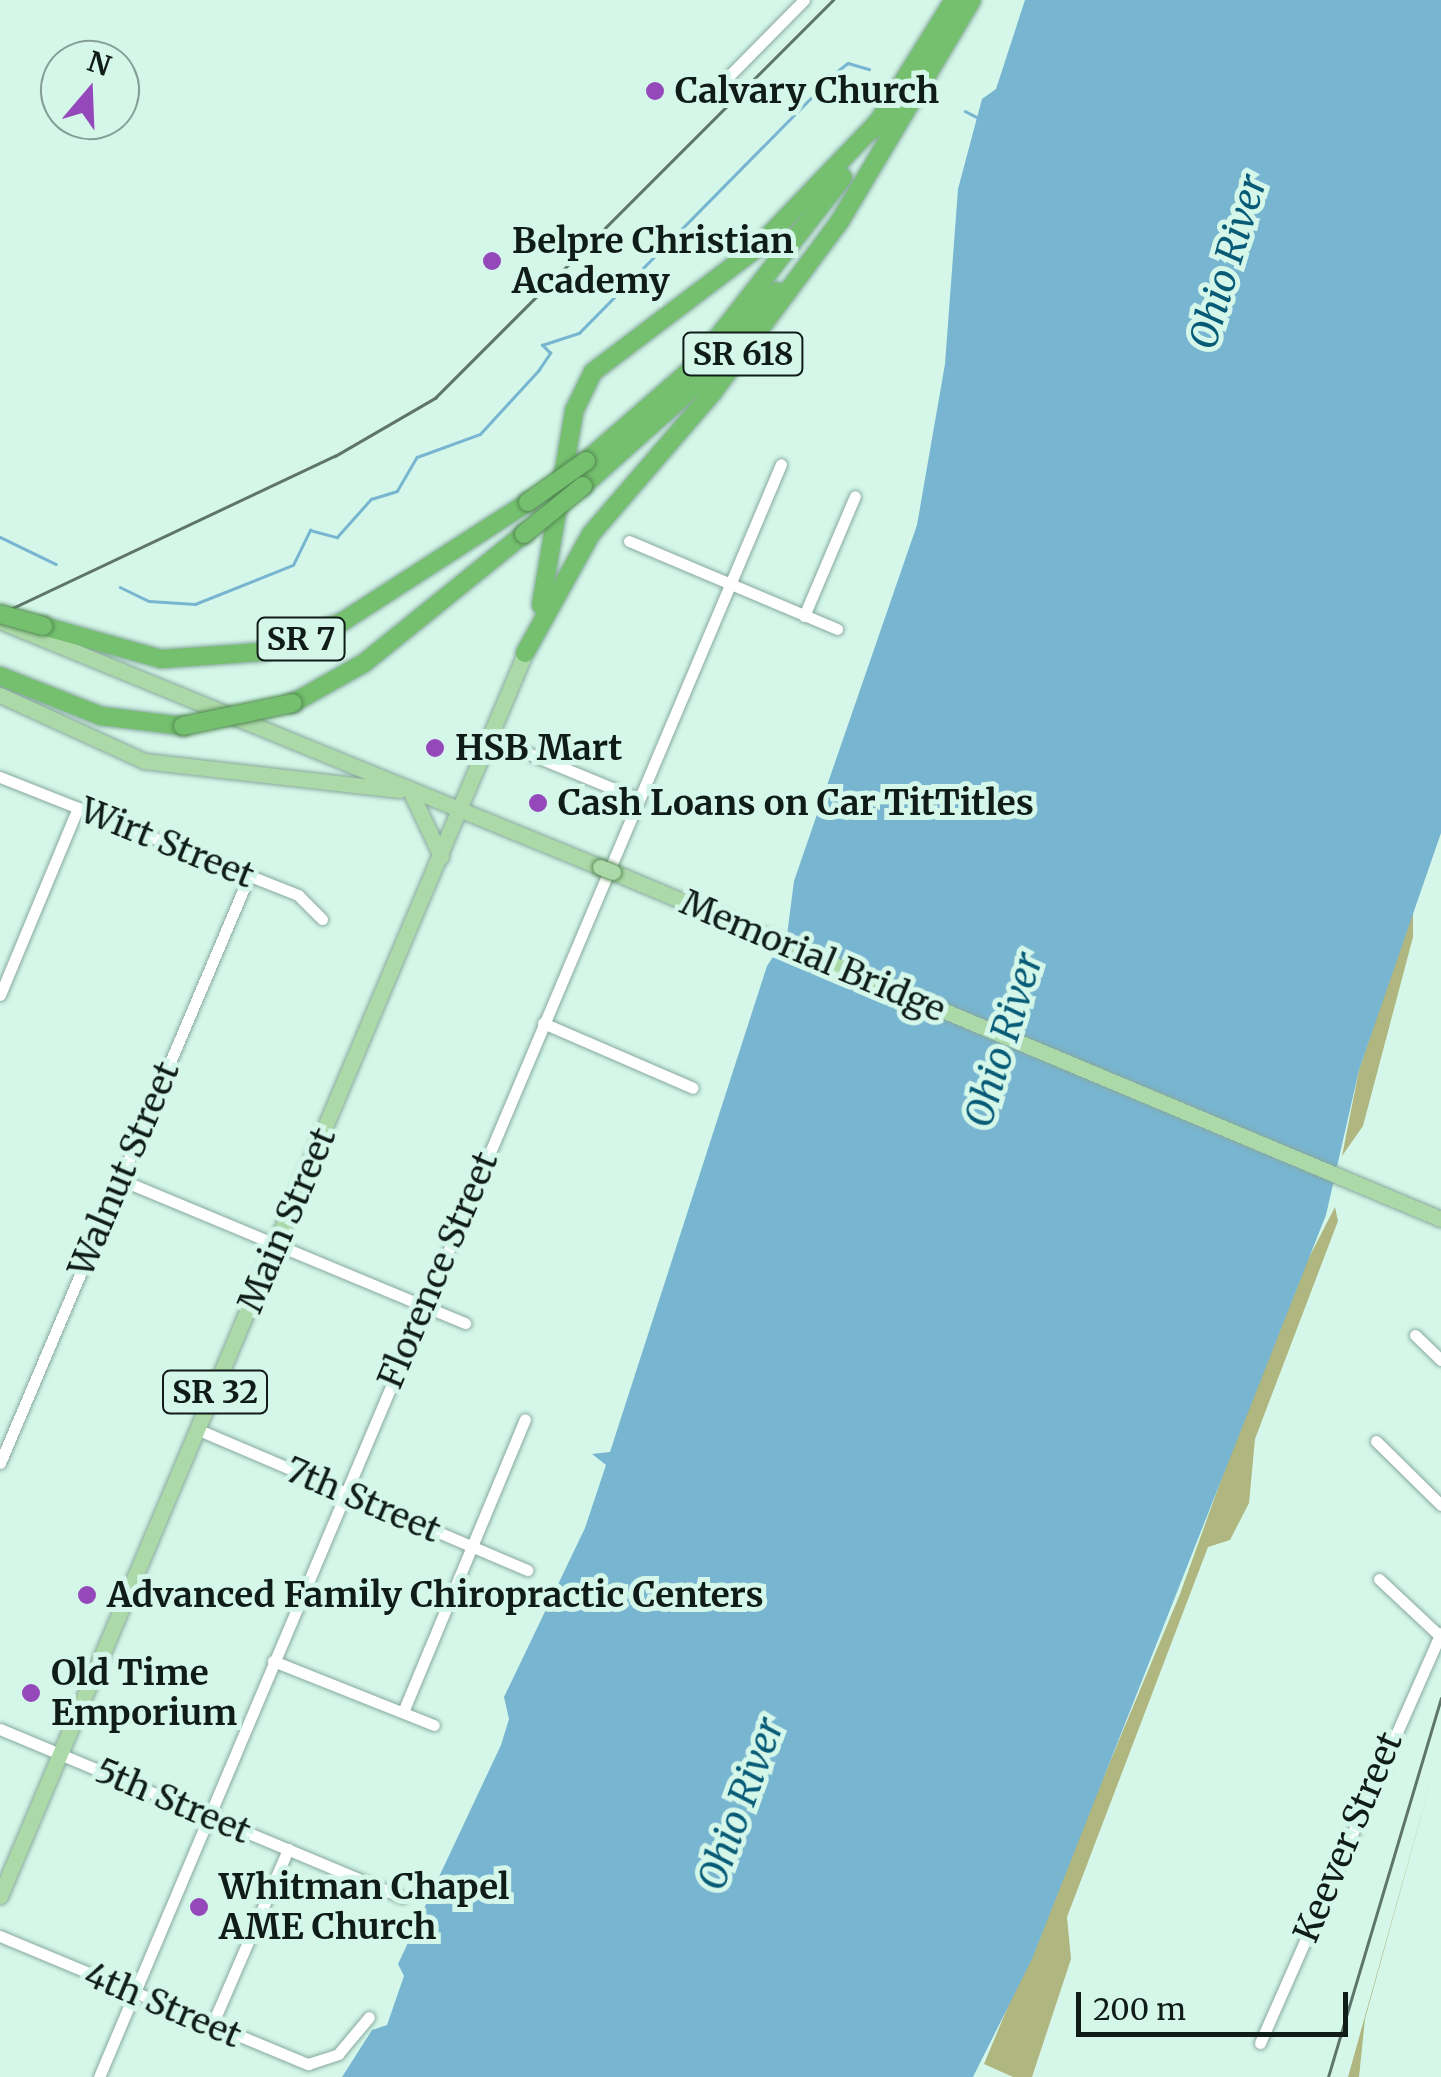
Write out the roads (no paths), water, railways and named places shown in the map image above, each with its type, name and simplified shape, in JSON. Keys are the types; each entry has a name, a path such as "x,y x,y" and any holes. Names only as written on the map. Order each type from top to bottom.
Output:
{"highway":[{"name":"SR 7","path":"0,618 161,659 261,652 342,622 528,502 630,426 744,310 879,121 954,0"},
{"name":"SR 7","path":"0,676 102,716 184,726 293,703 364,663 584,486 742,333 948,44 972,0"},
{"name":"SR 618","path":"525,653 591,534 819,252 948,44"},
{"name":"SR 618","path":"525,653 553,563 574,411 594,372 778,230 879,121"}],"main road":[{"path":"35,630 406,792 441,856"},
{"name":"Main Street","path":"0,1896 525,653"},
{"path":"0,694 144,761 406,792"},
{"name":"Memorial Bridge","path":"406,792 600,867 1441,1219"}],"street":[{"path":"728,76 804,0"},
{"name":"Florence Street","path":"99,2077 781,464"},
{"path":"804,616 856,496"},
{"path":"628,541 836,630"},
{"path":"490,738 638,799"},
{"name":"Wirt Street","path":"0,777 314,903 322,919"},
{"path":"0,995 78,808"},
{"name":"Walnut Street","path":"0,1464 249,876"},
{"path":"543,1023 693,1088"},
{"path":"120,1179 465,1324"},
{"path":"1415,1335 1441,1360"},
{"path":"404,1712 524,1418"},
{"name":"7th Street","path":"199,1430 528,1570"},
{"path":"1376,1441 1441,1505"},
{"path":"1379,1579 1440,1634"},
{"name":"Keever Street","path":"1260,2043 1440,1634"},
{"path":"273,1661 434,1724"},
{"name":"5th Street","path":"0,1729 402,1897"},
{"path":"212,2025 288,1849"},
{"name":"4th Street","path":"0,1936 308,2064 338,2054 369,2017"}],"water":[{"name":"Ohio River","path":"1025,0 1441,0 1441,833 1359,1070 1326,1215 1032,1959 973,2077 342,2077 372,2030 387,2025 404,1976 398,1964 501,1745 509,1719 504,1697 585,1528 606,1465 592,1454 610,1452 767,966 787,935 794,881 917,525 945,364 958,189 982,99 996,89"}],"waterway":[{"path":"120,587 149,601 195,604 293,565 310,530 337,537 371,499 397,491 417,457 480,434 538,371 550,353 542,345 579,333 835,73 848,63 869,69"},
{"path":"965,111 977,117"},
{"path":"0,537 56,564"}],"railway":[{"path":"0,614 335,456 435,398 833,0"},
{"path":"1328,2077 1441,1698"}],"place":[{"name":"Calvary Church","path":"655,91"},
{"name":"Belpre Christian Academy","path":"492,261"},
{"name":"HSB Mart","path":"435,748"},
{"name":"Cash Loans on Car TitTitles","path":"538,803"},
{"name":"Advanced Family Chiropractic Centers","path":"87,1595"},
{"name":"Old Time Emporium","path":"31,1693"},
{"name":"Whitman Chapel AME Church","path":"199,1907"}]}
